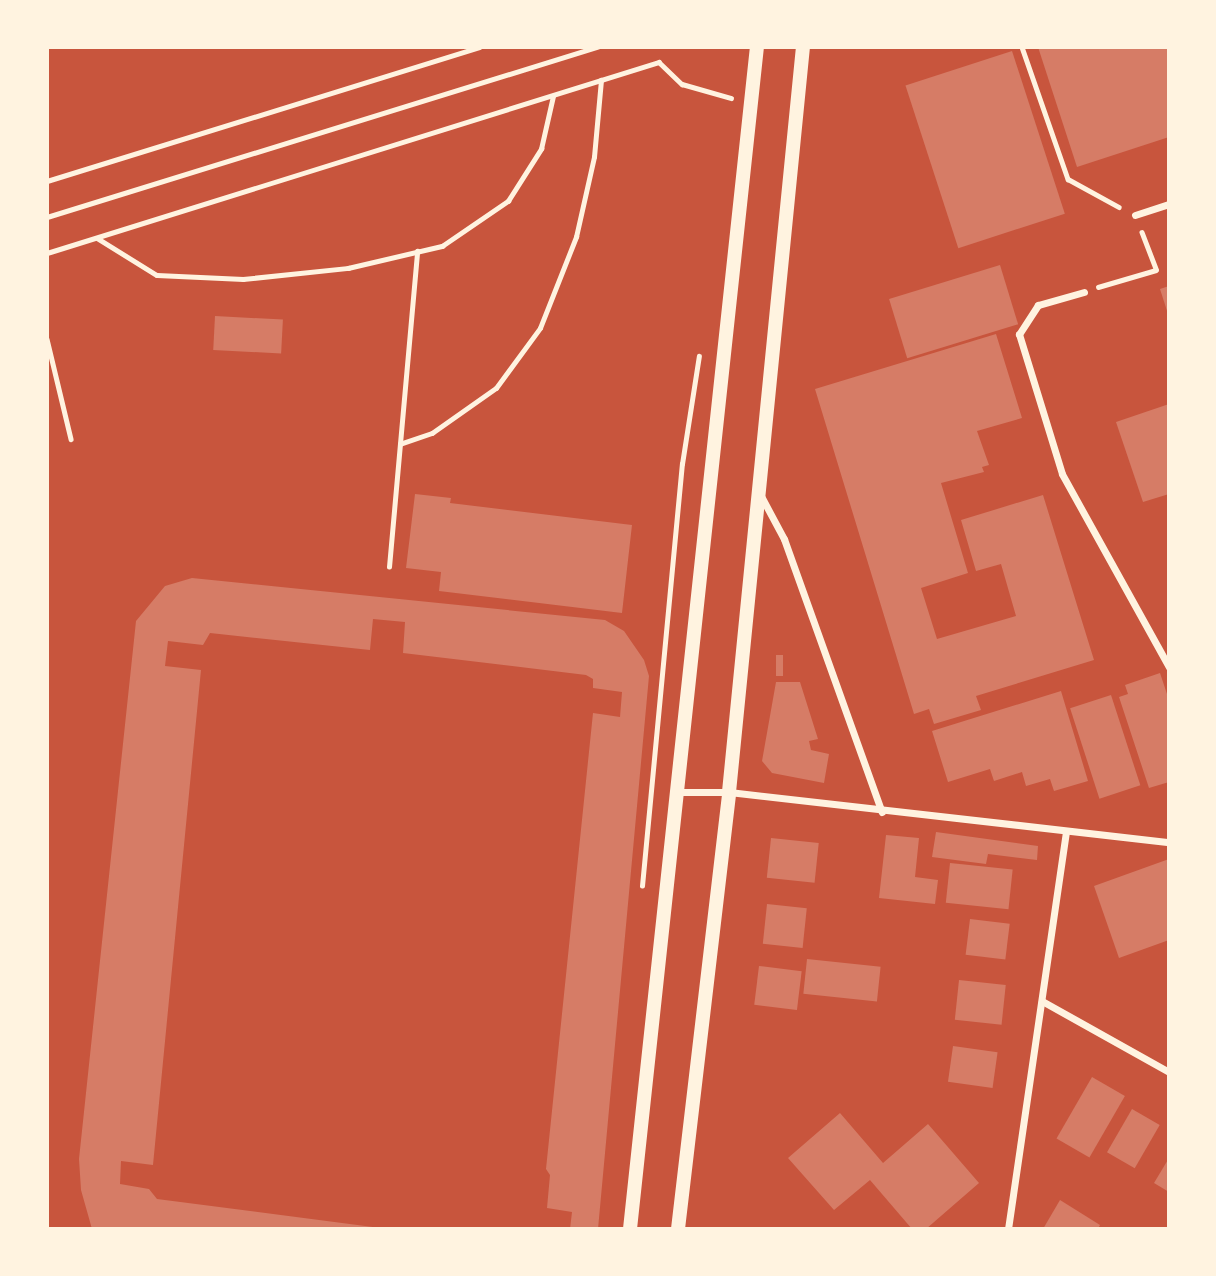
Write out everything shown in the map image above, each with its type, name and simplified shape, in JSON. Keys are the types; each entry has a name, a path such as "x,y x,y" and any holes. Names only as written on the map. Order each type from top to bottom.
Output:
{"main road":[{"path":"630,1229 757,47"},
{"path":"678,1229 729,792 757,488 803,47"}],"street":[{"path":"1135,215 1169,204"},
{"path":"1084,292 1038,305 1019,334 1062,474 1169,667"},
{"path":"757,488 784,539 882,812"},
{"path":"679,792 729,792 1066,834 1169,842"},
{"path":"1008,1229 1066,834"},
{"path":"1042,1001 1169,1072"}],"path":[{"path":"47,181 479,47"},
{"path":"47,217 597,47"},
{"path":"1022,47 1068,178 1135,215 1156,270 1084,292"},
{"path":"47,253 659,62 682,84 751,105"},
{"path":"400,444 432,433 496,388 540,328 576,237 594,158 601,80"},
{"path":"97,238 157,275 231,278 348,268 442,246 508,201 541,149 554,95"},
{"path":"389,567 417,251"},
{"path":"47,339 71,439"}],"building":[{"path":"1038,47 1169,47 1169,137 1077,167"},
{"path":"1012,51 1065,214 958,248 905,86"},
{"path":"1000,265 1018,324 907,358 889,299"},
{"path":"1169,286 1169,314 1168,314 1160,289"},
{"path":"215,316 283,320 281,354 213,350"},
{"path":"996,334 1022,418 977,431 989,465 982,467 984,472 941,483 968,573 921,588 937,639 1016,616 1001,564 976,571 961,520 1043,495 1094,660 976,696 981,710 934,724 929,709 914,714 815,389"},
{"path":"1169,404 1169,494 1143,502 1116,422"},
{"path":"415,494 451,498 450,503 632,525 622,613 439,591 441,572 406,568"},
{"path":"192,578 605,620 624,631 644,660 649,676 598,1229 570,1229 572,1212 547,1208 550,1175 546,1169 593,713 620,717 622,692 593,688 593,679 586,675 403,653 405,622 373,619 370,650 210,633 203,645 168,641 165,666 201,670 153,1165 121,1161 120,1184 149,1189 157,1199 388,1229 92,1229 81,1190 79,1159 136,621 165,586"},
{"path":"776,655 783,655 783,676 776,676"},
{"path":"1160,673 1169,700 1169,782 1149,788 1119,697 1128,694 1125,685"},
{"path":"776,682 800,682 818,739 809,741 811,750 829,754 824,783 772,773 762,761"},
{"path":"1061,691 1088,781 1054,791 1050,779 1026,786 1022,772 994,781 990,769 948,782 932,731"},
{"path":"1111,695 1140,785 1099,799 1070,708"},
{"path":"936,832 1038,846 1037,860 988,854 986,864 932,857"},
{"path":"886,835 919,838 915,877 938,880 935,904 879,898"},
{"path":"771,838 819,843 815,883 767,878"},
{"path":"1169,859 1169,940 1119,958 1094,886"},
{"path":"950,863 1013,870 1008,909 946,903"},
{"path":"767,904 807,908 803,948 763,944"},
{"path":"970,919 1010,924 1005,960 966,955"},
{"path":"807,959 881,967 877,1002 803,994"},
{"path":"759,966 802,971 797,1010 754,1005"},
{"path":"959,980 1006,985 1002,1025 955,1020"},
{"path":"953,1046 998,1052 993,1088 948,1082"},
{"path":"1092,1077 1125,1096 1089,1157 1056,1138"},
{"path":"1132,1109 1160,1125 1135,1168 1107,1152"},
{"path":"840,1113 883,1163 928,1124 979,1183 926,1229 912,1229 870,1180 834,1210 788,1158"},
{"path":"1169,1158 1169,1192 1154,1183"},
{"path":"1060,1200 1100,1225 1098,1229 1043,1229"}]}
